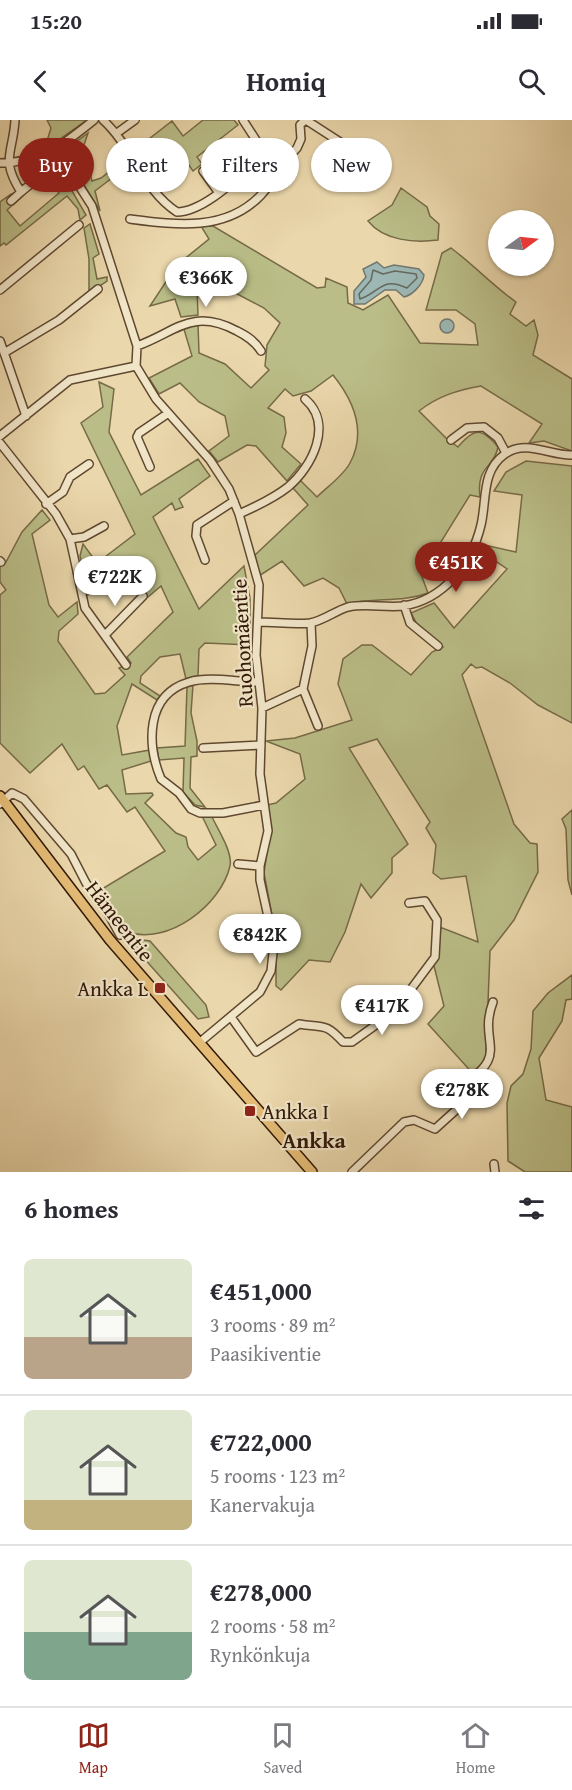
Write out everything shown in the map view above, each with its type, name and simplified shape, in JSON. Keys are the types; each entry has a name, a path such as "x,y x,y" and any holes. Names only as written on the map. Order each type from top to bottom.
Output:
{"highway":[{"name":"Hämeentie","path":"1,800 110,939 312,1172"}],"street":[{"path":"15,120 3,163 18,188"},
{"path":"71,138 94,120"},
{"path":"104,120 117,133 130,158 177,212 191,210 219,193 265,154 243,120"},
{"path":"117,133 135,120"},
{"path":"130,219 210,222 241,213 260,196 297,147 301,139 300,125 306,120 334,138"},
{"path":"3,163 18,162"},
{"path":"11,201 21,192"},
{"path":"0,435 70,380 136,366 137,346 92,206 83,192"},
{"path":"173,210 173,222"},
{"path":"0,290 79,225"},
{"path":"4,353 59,320 98,289"},
{"path":"137,346 185,322 208,321 220,323 249,337 261,351"},
{"path":"0,341 26,416"},
{"name":"Ruohomäentie","path":"136,366 168,414 210,460 234,501 259,585 256,655 262,708 260,774 268,831 260,866 260,880 274,944 274,959 267,983 261,992 198,1042"},
{"path":"239,514 287,487 307,464 320,431 315,411 305,399"},
{"path":"150,467 137,437 139,433 168,414"},
{"path":"451,440 467,428 484,427 498,438 506,453"},
{"path":"0,443 70,539 85,608 126,665"},
{"path":"259,622 311,623 348,607 404,605 438,591 463,567 473,551 481,527 487,480 497,462 506,453 531,447 556,454 572,455"},
{"path":"46,504 63,492 70,477 89,464"},
{"path":"205,560 196,536 197,525 234,501"},
{"path":"70,539 84,537 104,526"},
{"path":"105,634 143,597"},
{"path":"404,605 410,623 438,646"},
{"path":"311,623 312,646 303,689 318,726"},
{"path":"258,682 200,681 179,687 167,694 159,706 152,721 152,736 161,779 179,793 191,809 210,814 264,805"},
{"path":"262,708 303,689"},
{"path":"203,748 261,745"},
{"path":"1,800 12,794 22,796 43,819 71,854 86,883 108,913 120,935"},
{"path":"238,864 260,866"},
{"path":"231,1017 256,1052 299,1024 309,1027 324,1025 330,1027 346,1043 352,1042 394,1012 435,957 437,920 435,912 425,901 409,903"},
{"path":"352,1172 404,1122 414,1120 435,1129 456,1110 460,1086 480,1074 490,1060 493,1002"},
{"path":"495,1164 495,1172"}],"green space":[{"path":"47,120 87,120 61,138 48,138 51,128"},
{"path":"203,120 234,120 238,125 221,138 201,138 201,154 197,157 201,165 193,171 189,165 189,138 150,138 172,121 183,136"},
{"path":"106,174 106,183 95,191 100,211 88,192 94,192 94,180"},
{"path":"401,188 427,207 430,216 439,224 438,240 410,241 391,237 382,233 368,221 392,205"},
{"path":"73,192 86,215 80,220 78,209 67,196 6,245 4,243 0,246 0,202 11,194 17,201 7,210 20,226 59,193"},
{"path":"90,224 99,254 93,258 97,279 107,277 107,281 89,293 89,259 84,228"},
{"path":"201,226 213,226 317,288 325,287 326,278 347,287 348,303 363,310 388,295 420,343 478,345 475,324 456,310 426,310 442,253 451,248 516,302 510,314 526,326 534,320 538,335 533,355 572,379 572,451 544,441 529,443 542,424 481,386 449,394 419,411 458,447 469,436 478,432 487,436 498,447 493,460 483,473 479,487 480,497 470,495 421,574 428,593 408,598 347,604 339,588 323,578 304,586 282,561 259,576 255,555 308,505 293,488 300,480 317,497 335,481 350,463 355,451 358,428 347,395 333,375 311,391 293,396 285,389 268,408 284,417 286,433 282,447 301,464 287,481 256,446 247,445 218,462 209,451 229,436 225,416 199,402 180,383 159,394 149,378 192,356 183,326 198,324 199,353 225,364 251,388 269,370 265,366 267,345 280,323 264,308 224,287 197,288 198,315 181,317 175,299 150,306 177,265 209,239"},
{"path":"99,382 114,389 109,432 141,495 198,459 210,476 179,499 183,507 175,510 172,503 153,517 199,609 244,566 250,598 250,645 205,643 199,649 198,676 186,679 180,654 160,657 141,676 140,683 160,696 157,700 132,684 117,726 122,755 150,750 151,761 122,770 126,794 152,793 153,795 145,803 176,833 186,837 188,847 198,860 216,845 202,816 211,815 227,847 230,860 225,881 204,908 175,928 143,935 122,929 97,892 165,851 135,807 127,812 107,785 99,789 84,766 78,770 62,744 30,773 0,743 0,595 6,590 0,582 0,567 6,562 22,532 42,510 50,520 32,534 49,605 58,617 77,602 78,614 59,631 58,641 95,694 105,693 125,675 119,668 131,663 127,657 173,612 161,586 148,597 140,587 152,578 136,558 88,595 80,556 83,544 97,563 135,534 81,423 103,407"},
{"path":"526,461 572,466 572,723 538,705 510,683 482,667 476,668 471,664 462,675 514,824 530,843 537,844 538,872 514,920 490,951 486,1055 476,1077 428,1024 444,1006 433,962 439,952 440,927 478,942 466,876 441,879 433,873 436,845 426,828 430,822 377,739 349,748 408,844 392,858 392,873 371,898 361,884 345,932 330,962 309,960 281,990 276,986 276,936 264,873 270,832 267,805 276,803 305,779 300,754 266,741 295,738 352,720 338,684 343,659 362,645 372,645 411,675 432,652 443,647 417,624 411,613 434,603 454,628 507,569 482,552 485,545 516,552 522,495 494,491 506,472"},
{"path":"193,685 191,713 197,741 197,756 191,757 190,788 205,807 195,805 183,792 184,758 159,760 157,748 185,746 187,687"},
{"path":"572,810 572,895 568,880 566,829 562,819"},
{"path":"126,938 150,941 206,1005 209,1017 198,1019"},
{"path":"572,975 572,999 566,1000 562,1021 539,1058 546,1100 572,1107 572,1172 525,1172 508,1161 507,1103 511,1086 523,1074 531,1049 533,1011 548,993"}],"water":[{"path":"377,262 384,268 394,265 419,269 424,275 422,282 411,294 404,297 396,290 385,290 365,304 354,304 354,291 366,277 363,269"},
{"path":"444,319 450,319 454,326 450,333 444,333 440,329 440,323"}],"place":[{"name":"Ankka L","path":"160,988"},
{"name":"Ankka I","path":"250,1111"}],"district":[{"name":"Ankka","path":"314,1140"}]}
